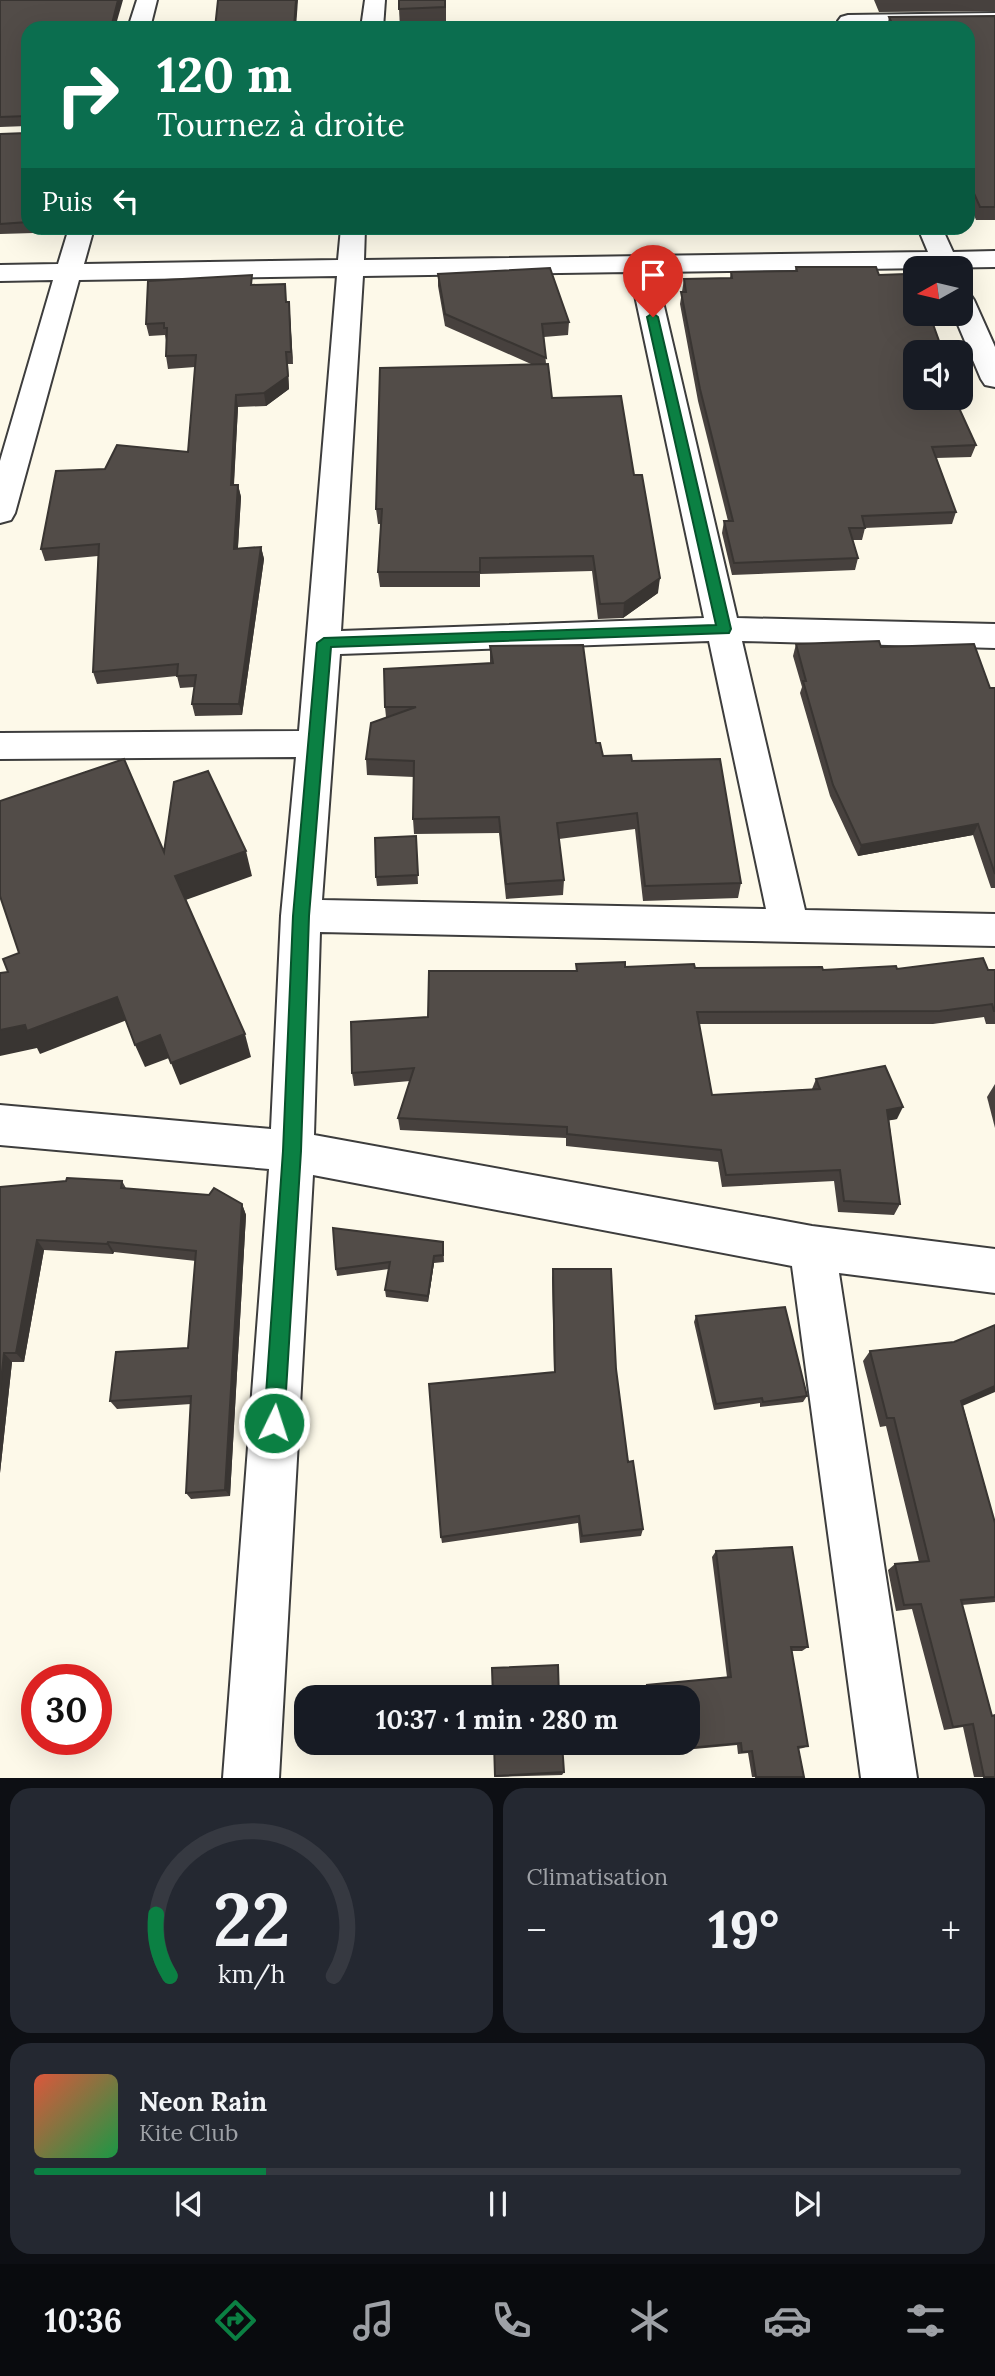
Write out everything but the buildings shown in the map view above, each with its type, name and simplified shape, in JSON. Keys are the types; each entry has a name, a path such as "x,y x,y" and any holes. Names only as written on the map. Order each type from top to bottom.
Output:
{"street":[{"path":"141,21 147,0"},
{"path":"373,21 375,0"},
{"path":"839,0 848,21"},
{"path":"937,21 995,19"},
{"path":"0,513 79,235"},
{"path":"251,1777 292,1151 301,916 324,643 352,235"},
{"path":"933,235 942,256"},
{"path":"973,261 995,259"},
{"path":"0,273 641,264 903,264"},
{"path":"641,264 789,925"},
{"path":"972,326 995,379"},
{"path":"324,643 724,629 995,636"},
{"path":"0,746 316,744"},
{"path":"301,916 995,930"},
{"path":"0,1125 292,1151 812,1248 995,1270"},
{"path":"812,1248 889,1777"}],"route":[{"path":"274,1423 292,1151 301,916 324,643 724,629 653,317"}]}
